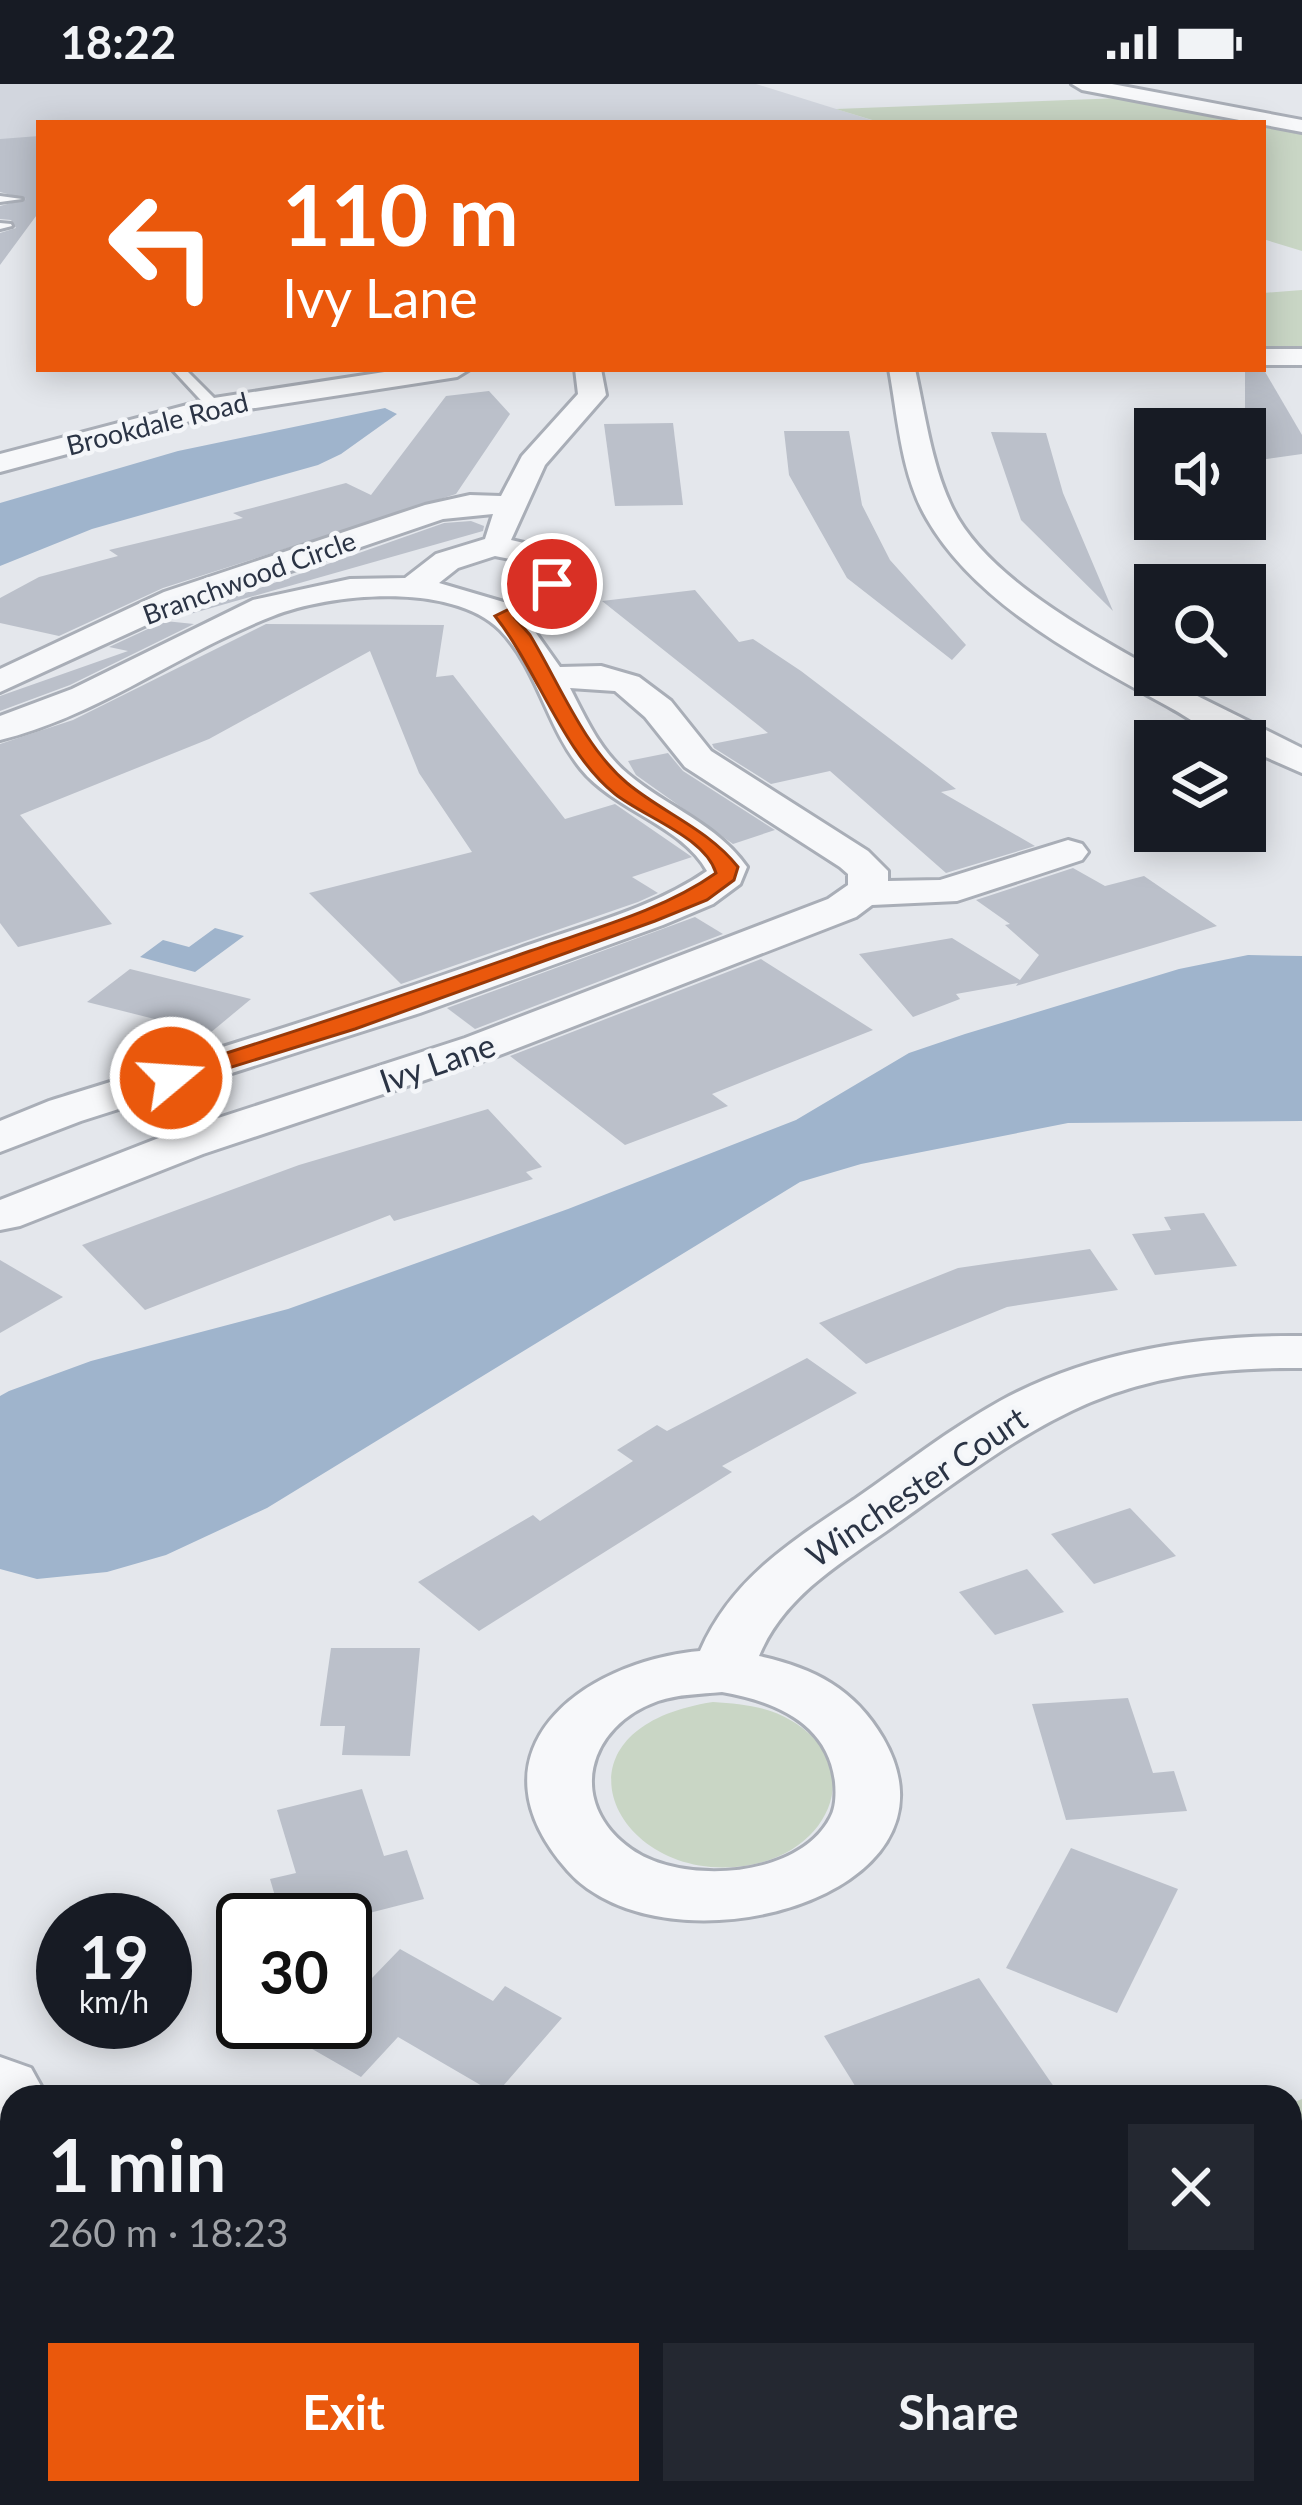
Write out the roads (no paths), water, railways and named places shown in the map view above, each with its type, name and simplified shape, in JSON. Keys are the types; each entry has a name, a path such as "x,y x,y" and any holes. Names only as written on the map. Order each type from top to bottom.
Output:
{"street":[{"path":"1082,84 1302,126"},
{"path":"1266,357 1302,357"},
{"name":"Brookdale Road","path":"7,456 214,406 437,372"},
{"path":"504,616 540,601 552,584 548,569 526,554 494,546 508,505 532,462 592,394 588,372"},
{"path":"903,372 932,498 967,553 1001,584 1076,635 1294,752"},
{"name":"Branchwood Circle","path":"0,682 176,599 436,511 470,504 508,505"},
{"name":"Branchwood Circle","path":"0,729 84,696 265,607 350,590 413,587 447,561 494,546"},
{"path":"413,587 479,604 504,616 521,635 596,764 621,789 703,843 727,867 727,876 699,895 778,934"},
{"path":"544,678 601,676 639,692 698,759 868,871 871,880 865,893"},
{"name":"Ivy Lane","path":"3,1216 186,1144 482,1047 778,934 842,908 865,893 943,892 1068,852"},
{"name":"Ivy Lane","path":"1,1137 65,1112 366,1018 699,895"},
{"name":"Winchester Court","path":"722,1671 736,1631 760,1599 792,1570 981,1437 1045,1400 1119,1374 1196,1355 1302,1352"},
{"path":"722,1671 769,1678 833,1713 853,1736 867,1767 869,1796 861,1824 842,1850 808,1876 774,1891 726,1898 680,1896 645,1886 588,1852 568,1824 558,1787 562,1756 578,1727 602,1704 631,1687 675,1674 722,1671"}],"lane":[{"path":"0,199 17,200"},
{"path":"181,372 214,406"}],"water":[{"path":"385,408 397,414 318,465 92,529 0,566 0,503 178,451"},
{"path":"215,928 244,936 195,972 140,957 163,940 189,947"},
{"path":"1248,955 1302,956 1302,1121 1068,1123 861,1164 800,1182 267,1508 166,1555 107,1572 37,1579 0,1569 0,1396 9,1391 91,1361 288,1309 568,1209 796,1120 909,1053 1179,969"}]}
